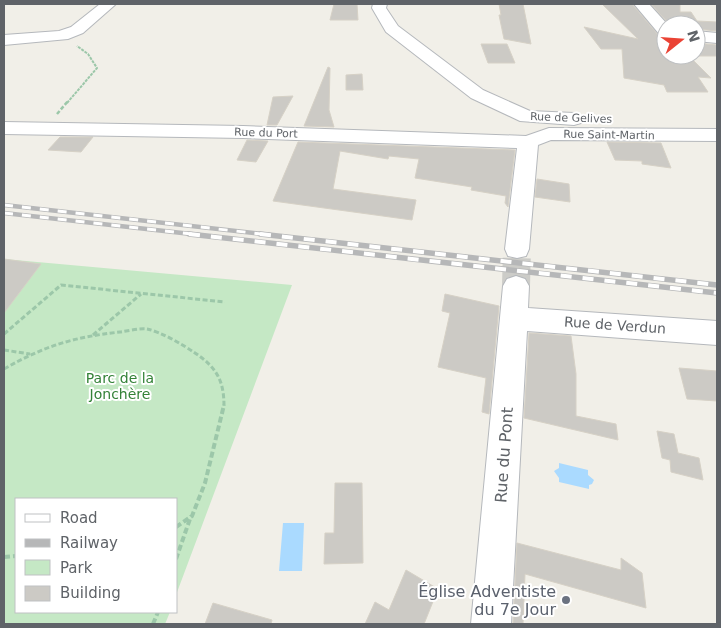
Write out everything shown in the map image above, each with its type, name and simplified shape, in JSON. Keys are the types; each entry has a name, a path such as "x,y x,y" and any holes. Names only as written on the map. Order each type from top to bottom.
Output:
{"street":[{"path":"4,40 62,36 78,30 108,4"},
{"name":"Rue de Gelives","path":"380,4 379,8 392,29 477,94 527,117 673,121 689,130"},
{"path":"641,4 656,21"},
{"name":"Rue Saint-Martin","path":"689,130 717,123"},
{"name":"Rue du Port","path":"4,128 45,127 528,142"},
{"name":"Rue Saint-Martin","path":"528,142 549,134 689,130 717,135"},
{"path":"517,249 528,142"},
{"name":"Rue de Verdun","path":"515,302 717,333"},
{"name":"Rue du Pont","path":"492,624 515,302"}],"path":[{"path":"45,127 97,68 88,54 62,36"},
{"path":"4,334 61,285 225,302"},
{"path":"93,335 142,294"},
{"path":"4,369 30,354 54,344 93,335 146,329 182,344 210,363 221,380 224,405 205,483 178,554"},
{"path":"4,350 30,354"},
{"path":"178,526 192,516"}],"green space":[{"name":"Parc de la Jonchère","path":"4,259 292,285 178,590 178,498 15,498 15,613 170,613 165,624 4,624"}],"water":[{"path":"559,463 588,470 588,475 594,480 589,485 589,489 559,482 559,478 554,471 559,468"},
{"path":"283,523 304,523 302,571 279,571"}],"building":[{"path":"334,4 357,4 358,20 330,20"},
{"path":"499,4 523,4 531,44 504,39 499,15 501,15"},
{"path":"602,4 632,4 656,32 656,65 698,65 711,78 698,77 708,92 667,92 664,85 624,78 622,49 601,49 584,27 638,39"},
{"path":"651,4 680,4 680,12 691,12 693,15 661,15"},
{"path":"706,21 717,22 717,31 706,30"},
{"path":"481,44 507,44 515,63 488,63"},
{"path":"706,44 717,45 717,56 706,56"},
{"path":"328,67 330,68 329,110 334,127 304,126"},
{"path":"362,74 363,90 346,90 346,75"},
{"path":"293,96 277,125 267,125 273,97"},
{"path":"60,137 93,137 81,152 48,150"},
{"path":"247,140 268,141 256,162 237,160"},
{"path":"298,142 515,150 508,207 505,203 506,196 471,190 472,187 415,178 419,159 389,156 388,159 340,151 333,189 416,200 412,220 273,201"},
{"path":"607,142 661,143 671,168 642,164 642,161 615,160"},
{"path":"537,179 569,184 570,202 535,197"},
{"path":"4,259 41,264 4,313"},
{"path":"445,294 499,306 489,414 482,412 486,378 438,367 450,313 442,311"},
{"path":"529,333 571,336 576,374 576,416 616,424 618,440 524,418"},
{"path":"679,368 717,371 717,401 687,399"},
{"path":"657,431 674,434 678,453 699,458 703,480 671,472 670,460 662,458"},
{"path":"335,483 362,483 363,563 324,564 325,533 334,533"},
{"path":"517,543 621,570 621,558 642,573 646,608 525,574 523,624 513,624"},
{"path":"406,570 438,589 424,624 365,624 375,602 389,610"},
{"path":"213,603 272,620 271,624 205,624"}],"tunnel":[{"path":"516,286 517,249"}],"railway":[{"path":"4,205 271,235"},
{"path":"4,213 200,235"},
{"path":"189,234 717,293"},
{"path":"260,234 717,285"}],"place":[{"name":"Église Adventiste du 7e Jour","path":"566,600"}]}
